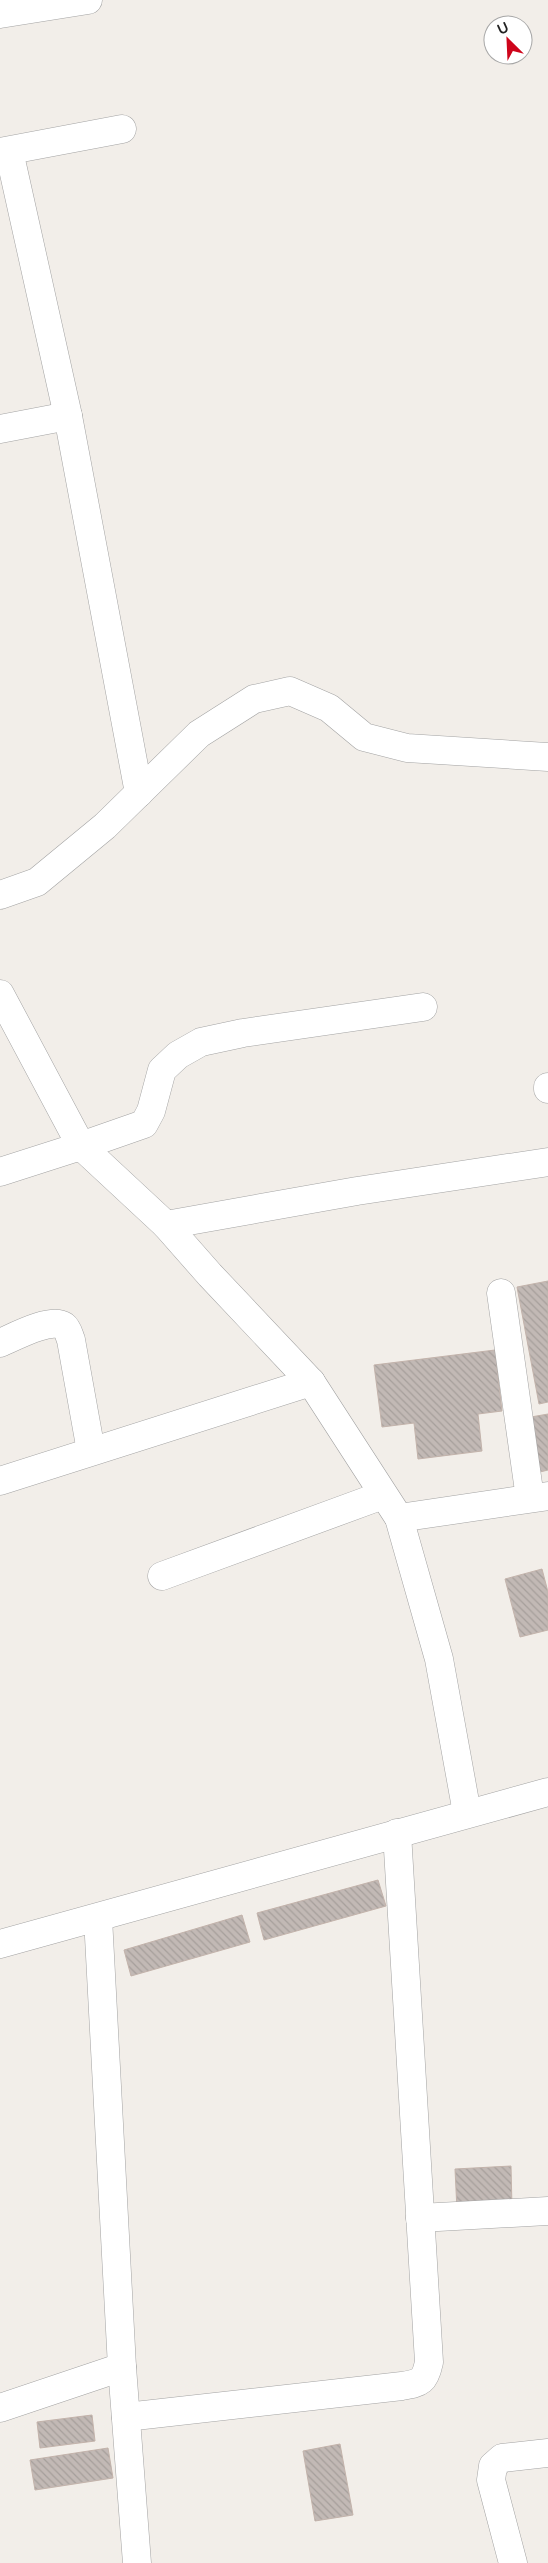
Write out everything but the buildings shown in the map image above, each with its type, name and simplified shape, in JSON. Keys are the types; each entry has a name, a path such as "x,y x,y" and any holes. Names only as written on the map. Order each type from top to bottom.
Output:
{"street":[{"path":"0,14 88,0"},
{"path":"122,129 4,151 68,416 139,793"},
{"path":"0,429 68,416"},
{"path":"0,895 36,882 105,826 199,734 254,699 290,691 330,708 364,737 407,748 548,757"},
{"path":"0,994 81,1146 166,1225 210,1275 311,1382 399,1518 439,1659 467,1814"},
{"path":"0,1172 144,1124 151,1111 162,1070 178,1055 201,1042 243,1032 423,1007"},
{"path":"166,1225 357,1191 548,1162"},
{"path":"399,1518 539,1497 501,1293"},
{"path":"0,1343 51,1322 63,1325 67,1329 71,1340 91,1451"},
{"path":"0,1481 311,1382"},
{"path":"162,1576 383,1495"},
{"path":"0,1944 548,1792"},
{"path":"126,2417 418,2383 426,2375 429,2362 397,1834"},
{"path":"98,1918 122,2367 137,2563"},
{"path":"420,2218 548,2211"},
{"path":"0,2408 122,2367"},
{"path":"513,2563 491,2480 493,2466 502,2458 548,2453"}]}
